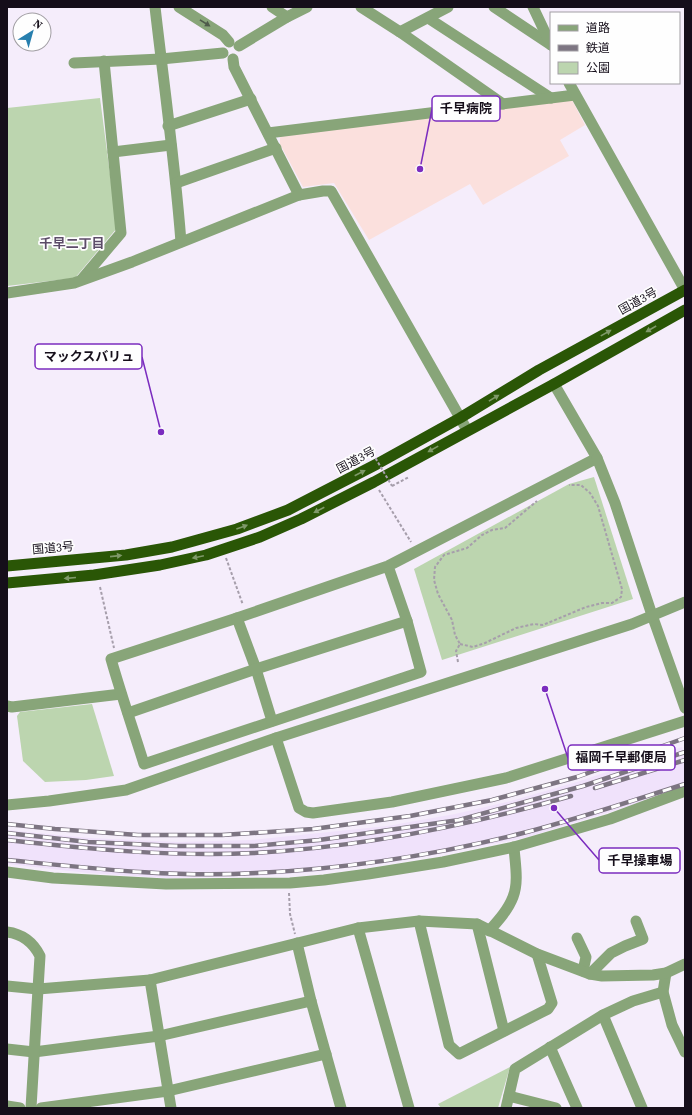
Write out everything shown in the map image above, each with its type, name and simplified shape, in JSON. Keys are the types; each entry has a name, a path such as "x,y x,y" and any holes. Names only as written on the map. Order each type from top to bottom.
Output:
{"highway":[{"name":"国道3号","path":"7,566 126,555 172,547 237,529 288,510 377,464 460,418 539,370 685,290"},
{"path":"7,583 127,571 206,556 260,537 301,519 374,482 554,384 685,310"}],"street":[{"path":"155,7 176,183 180,242"},
{"path":"179,7 223,35 234,44 239,54 233,59"},
{"path":"272,7 287,17"},
{"path":"222,53 224,45 234,44 307,7"},
{"path":"361,7 400,32 503,104"},
{"path":"400,32 448,7"},
{"path":"494,7 550,44"},
{"path":"533,7 550,43"},
{"path":"428,18 551,98"},
{"path":"74,63 161,59 222,53"},
{"path":"222,53 225,57 233,59"},
{"path":"233,59 234,67 299,195"},
{"path":"81,281 121,233 104,61"},
{"path":"569,84 574,95 685,290"},
{"path":"268,133 574,95"},
{"path":"168,126 251,99"},
{"path":"113,152 171,145"},
{"path":"176,183 276,148"},
{"path":"7,293 81,281 299,195 331,191 468,430"},
{"path":"554,384 597,458 615,503 685,708"},
{"path":"388,566 407,622 421,672 144,764 111,659 388,566 597,458"},
{"path":"7,805 126,790 276,738 632,624 685,602"},
{"path":"242,616 272,721"},
{"path":"128,713 256,669 407,622"},
{"path":"7,706 12,707 121,694"},
{"path":"276,738 299,808 306,812 313,813 392,802 506,778 685,721"},
{"path":"7,872 53,878 166,884 290,882 368,874 443,862 514,847 610,819 685,791"},
{"path":"7,799 7,809"},
{"path":"489,931 504,913 513,897 516,878 514,847"},
{"path":"419,921 450,1046 459,1054 548,1009 552,1003 537,954"},
{"path":"7,986 38,989 150,980 358,928 419,921 477,924 537,954 586,972 602,976 653,975 666,972 685,964"},
{"path":"586,972 611,954 643,939 636,921"},
{"path":"477,924 504,1031"},
{"path":"358,928 409,1108"},
{"path":"7,932 22,936 36,948 40,956 31,1108"},
{"path":"577,938 586,957 586,972"},
{"path":"298,943 311,1001 340,1108"},
{"path":"666,972 663,992 672,1025 685,1052"},
{"path":"150,980 170,1108"},
{"path":"506,1108 515,1069 603,1015 633,1001 663,992"},
{"path":"7,1049 34,1052 159,1036 311,1001"},
{"path":"603,1015 642,1108"},
{"path":"550,1047 577,1108"},
{"path":"41,1108 168,1091 326,1054"},
{"path":"509,1096 556,1108"},
{"path":"7,1106 20,1108"}],"path":[{"path":"374,454 392,486 409,478"},
{"path":"374,482 417,551"},
{"path":"540,499 505,528 492,530 482,534 467,548 444,556 435,567 434,580 438,594 452,620 455,635 460,644 473,647 516,628 534,624 543,625 586,607 602,603 612,603 621,597 622,589 598,506 590,493 581,485 568,485"},
{"path":"222,550 242,616"},
{"path":"100,587 116,657"},
{"path":"458,662 456,651 460,644"},
{"path":"289,893 290,914 298,943"}],"shaded area":[{"path":"572,100 585,125 560,140 569,156 483,205 470,184 369,240 334,183 303,187 280,144 280,136"},
{"path":"682,747 685,757 685,789 524,838 401,861 323,871 258,876 167,878 88,873 7,864 7,830 89,838 178,842 251,840 387,826 455,814 511,801 580,781"}],"green space":[{"path":"100,98 117,228 75,278 7,286 7,108"},
{"path":"594,477 633,599 442,660 414,569 569,484"},
{"path":"92,704 114,776 86,780 45,782 23,761 17,716 20,712"},
{"path":"510,1067 498,1108 441,1108 438,1104"}],"railway":[{"path":"7,824 138,835 222,835 313,829 410,816 492,800 577,777 685,738"},
{"path":"7,833 88,842 176,846 253,846 319,840 459,820 583,786 685,752"},
{"path":"595,788 685,760"},
{"path":"7,860 131,871 194,874 256,873 323,868 390,860 490,841 564,822 685,784"},
{"path":"7,840 99,849 161,853 223,854 294,850 334,846 414,834 493,817 571,796"}],"place":[{"name":"千早病院","path":"420,169"},
{"name":"マックスバリュ","path":"161,432"},
{"name":"福岡千早郵便局","path":"545,689"},
{"name":"千早操車場","path":"554,808"}],"district":[{"name":"千早二丁目","path":"72,243"}]}
